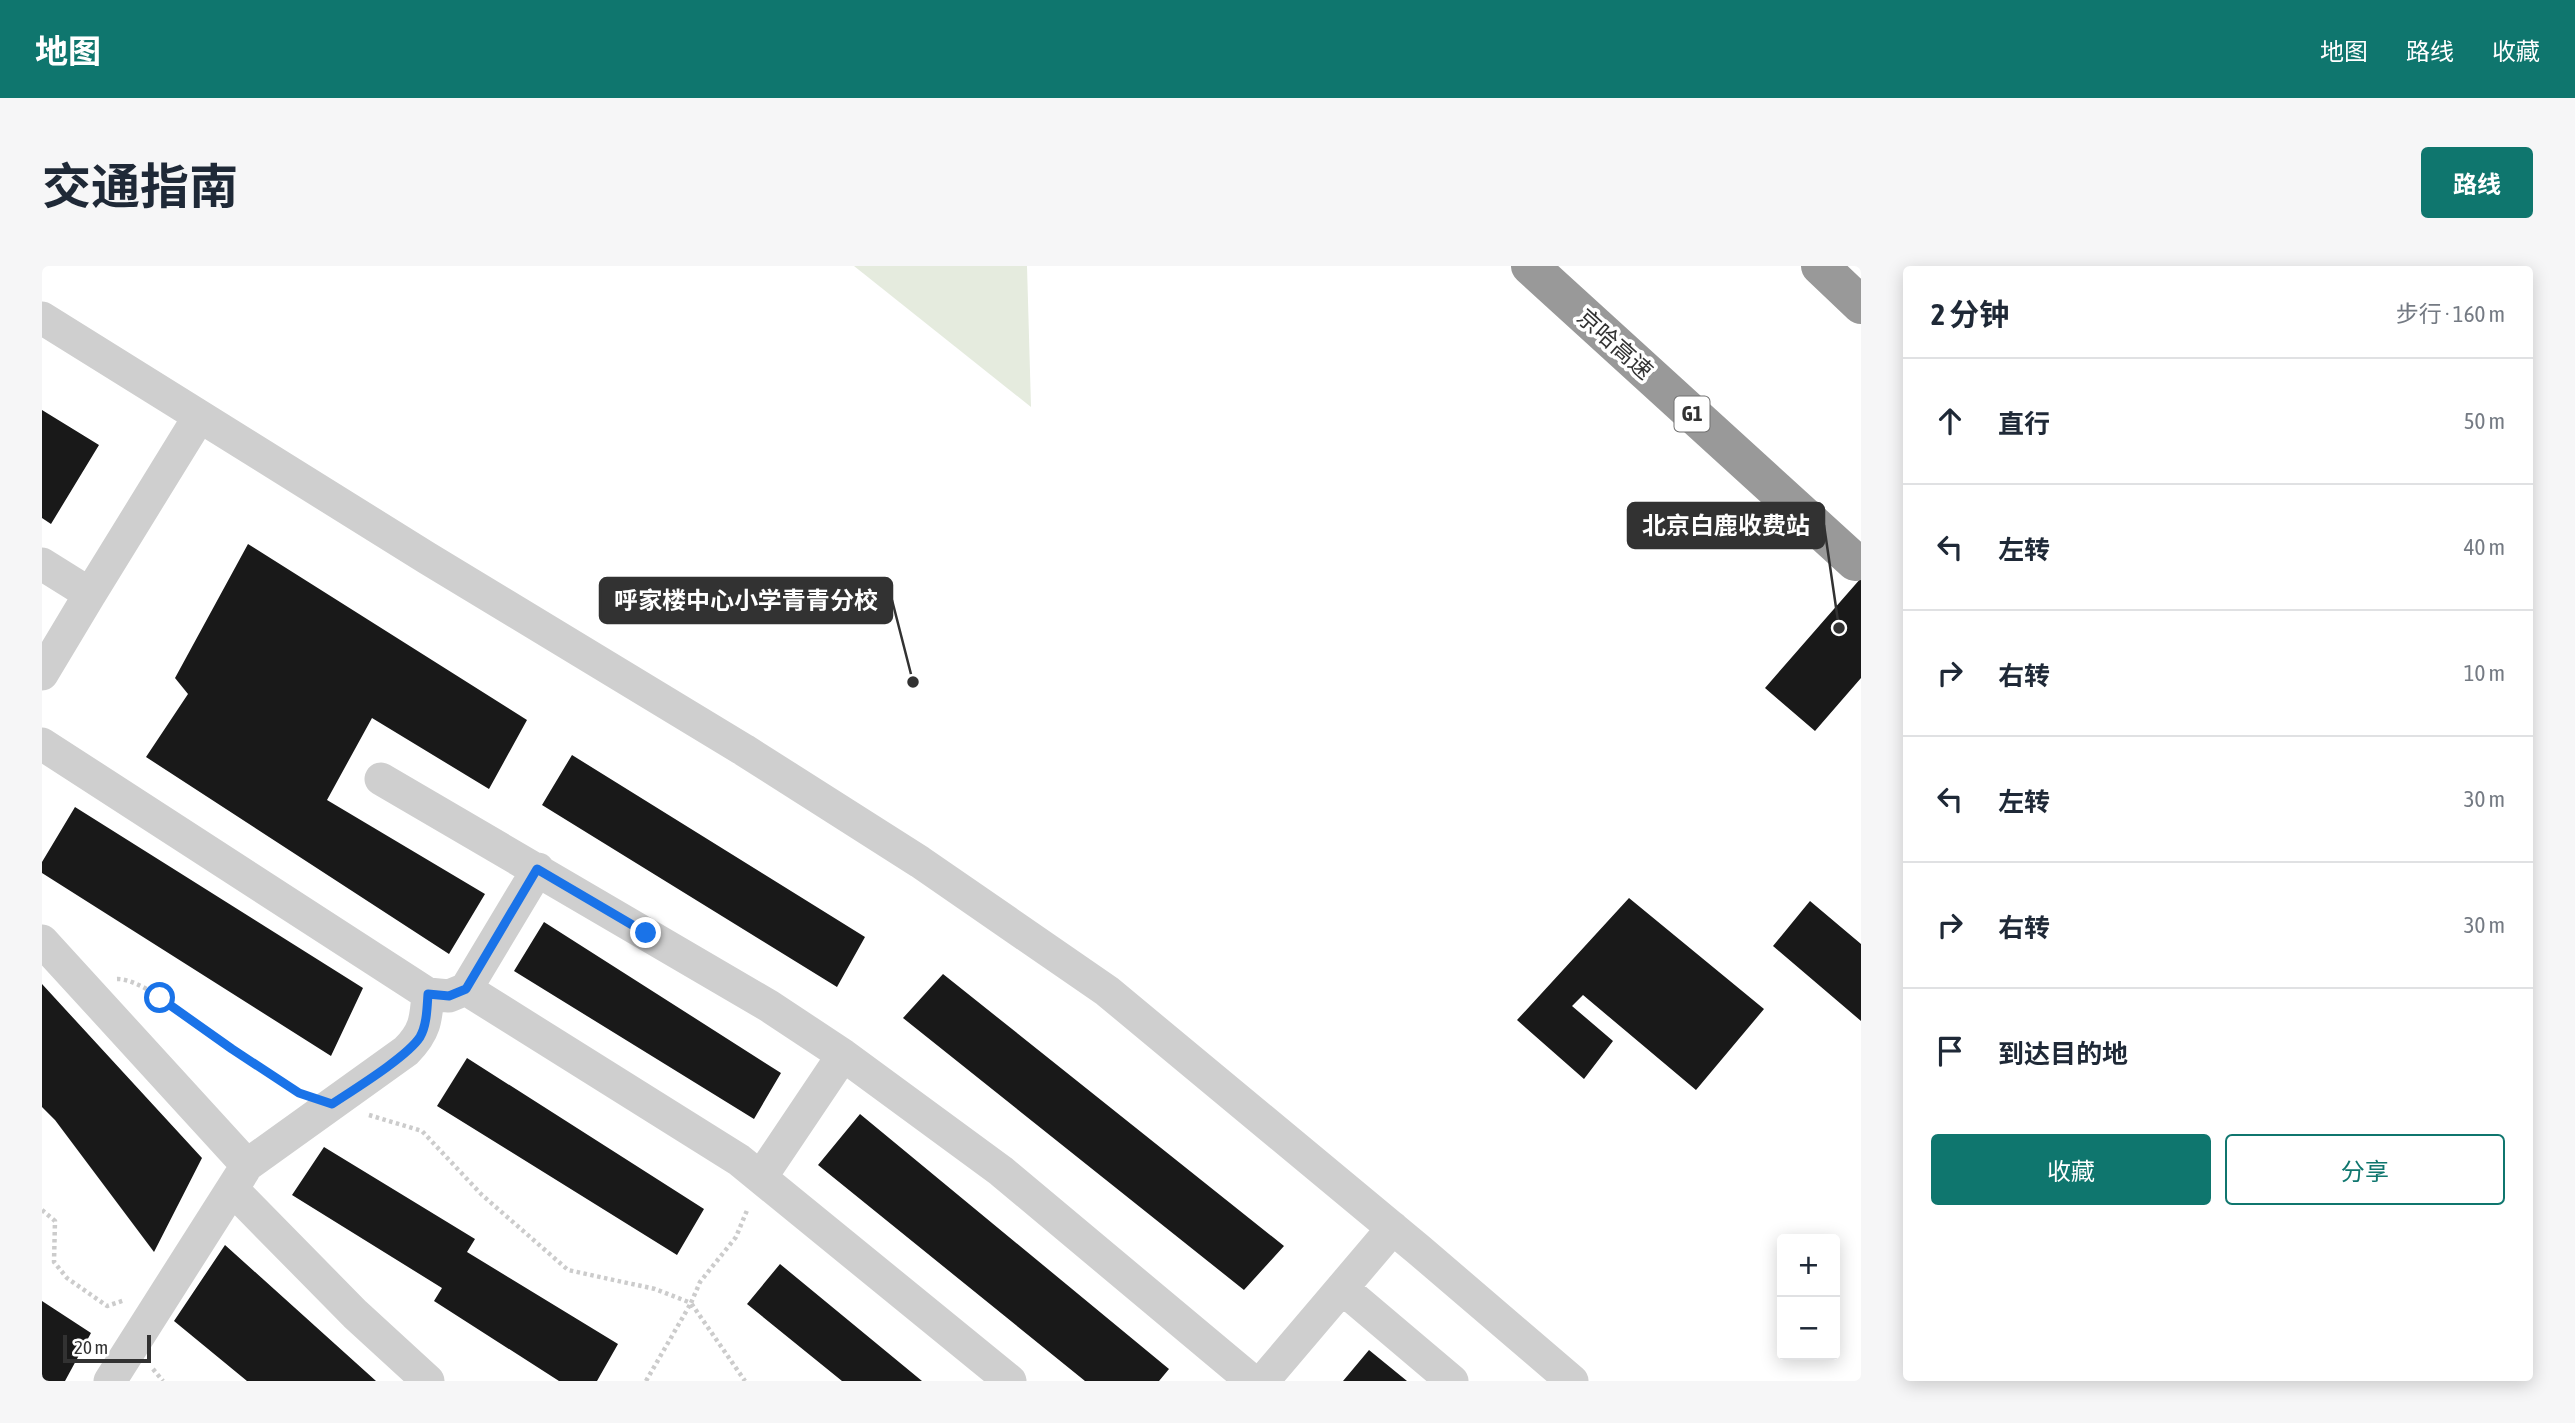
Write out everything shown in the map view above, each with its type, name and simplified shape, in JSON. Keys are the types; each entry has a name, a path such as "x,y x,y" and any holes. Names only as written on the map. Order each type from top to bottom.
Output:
{"highway":[{"name":"京哈高速","path":"1530,266 1855,562"},
{"path":"1820,266 1861,305"}],"street":[{"path":"42,318 744,750 920,862 1107,991 1393,1228 1572,1381"},
{"path":"42,674 199,417"},
{"path":"42,564 90,594"},
{"path":"42,744 428,994 449,996 466,989 537,869"},
{"path":"381,779 769,1006 843,1055 1001,1171 1252,1381"},
{"path":"42,942 78,980 355,1314 428,1381"},
{"path":"466,989 740,1160 1010,1381"},
{"path":"110,1381 240,1177 332,1104 372,1077 420,1037 428,994"},
{"path":"761,1177 843,1055"},
{"path":"1263,1381 1393,1228"},
{"path":"1342,1288 1452,1381"}],"path":[{"path":"78,980 126,979 160,998 299,1093 422,1131 482,1195 568,1270 655,1289 691,1303 745,1381"},
{"path":"646,1381 691,1303 700,1282 736,1237 761,1177"},
{"path":"42,1210 55,1221 54,1262 67,1278 107,1306 128,1299"}],"shaded area":[{"path":"854,266 1027,266 1031,407"}],"building":[{"path":"42,410 99,445 51,524 42,518"},
{"path":"248,544 527,720 489,789 372,718 327,800 485,894 449,954 146,757 188,694 175,678"},
{"path":"1861,578 1861,678 1815,731 1765,688"},
{"path":"572,755 865,937 837,987 542,805"},
{"path":"75,807 363,988 331,1056 42,873 42,862"},
{"path":"1629,898 1764,1009 1696,1090 1583,995 1572,1006 1613,1041 1584,1079 1517,1020"},
{"path":"1810,901 1861,944 1861,1021 1773,946"},
{"path":"544,922 781,1073 754,1119 514,971"},
{"path":"943,974 1284,1246 1244,1290 903,1018"},
{"path":"42,984 202,1158 154,1252 55,1120 42,1107"},
{"path":"467,1058 704,1209 677,1255 437,1106"},
{"path":"860,1114 1169,1369 1159,1381 1085,1381 818,1165"},
{"path":"324,1147 475,1239 467,1252 618,1344 597,1381 559,1381 434,1301 442,1288 292,1195"},
{"path":"225,1245 376,1381 247,1381 174,1321"},
{"path":"780,1264 922,1381 842,1381 747,1304"},
{"path":"42,1301 91,1333 65,1381 42,1381"},
{"path":"1369,1350 1407,1381 1343,1381"}],"place":[{"name":"北京白鹿收费站","path":"1839,628"},
{"name":"呼家楼中心小学青青分校","path":"913,682"}],"route":[{"path":"160,998 299,1093 332,1104 372,1077 420,1037 428,994 449,996 466,989 537,869 646,933"}]}
